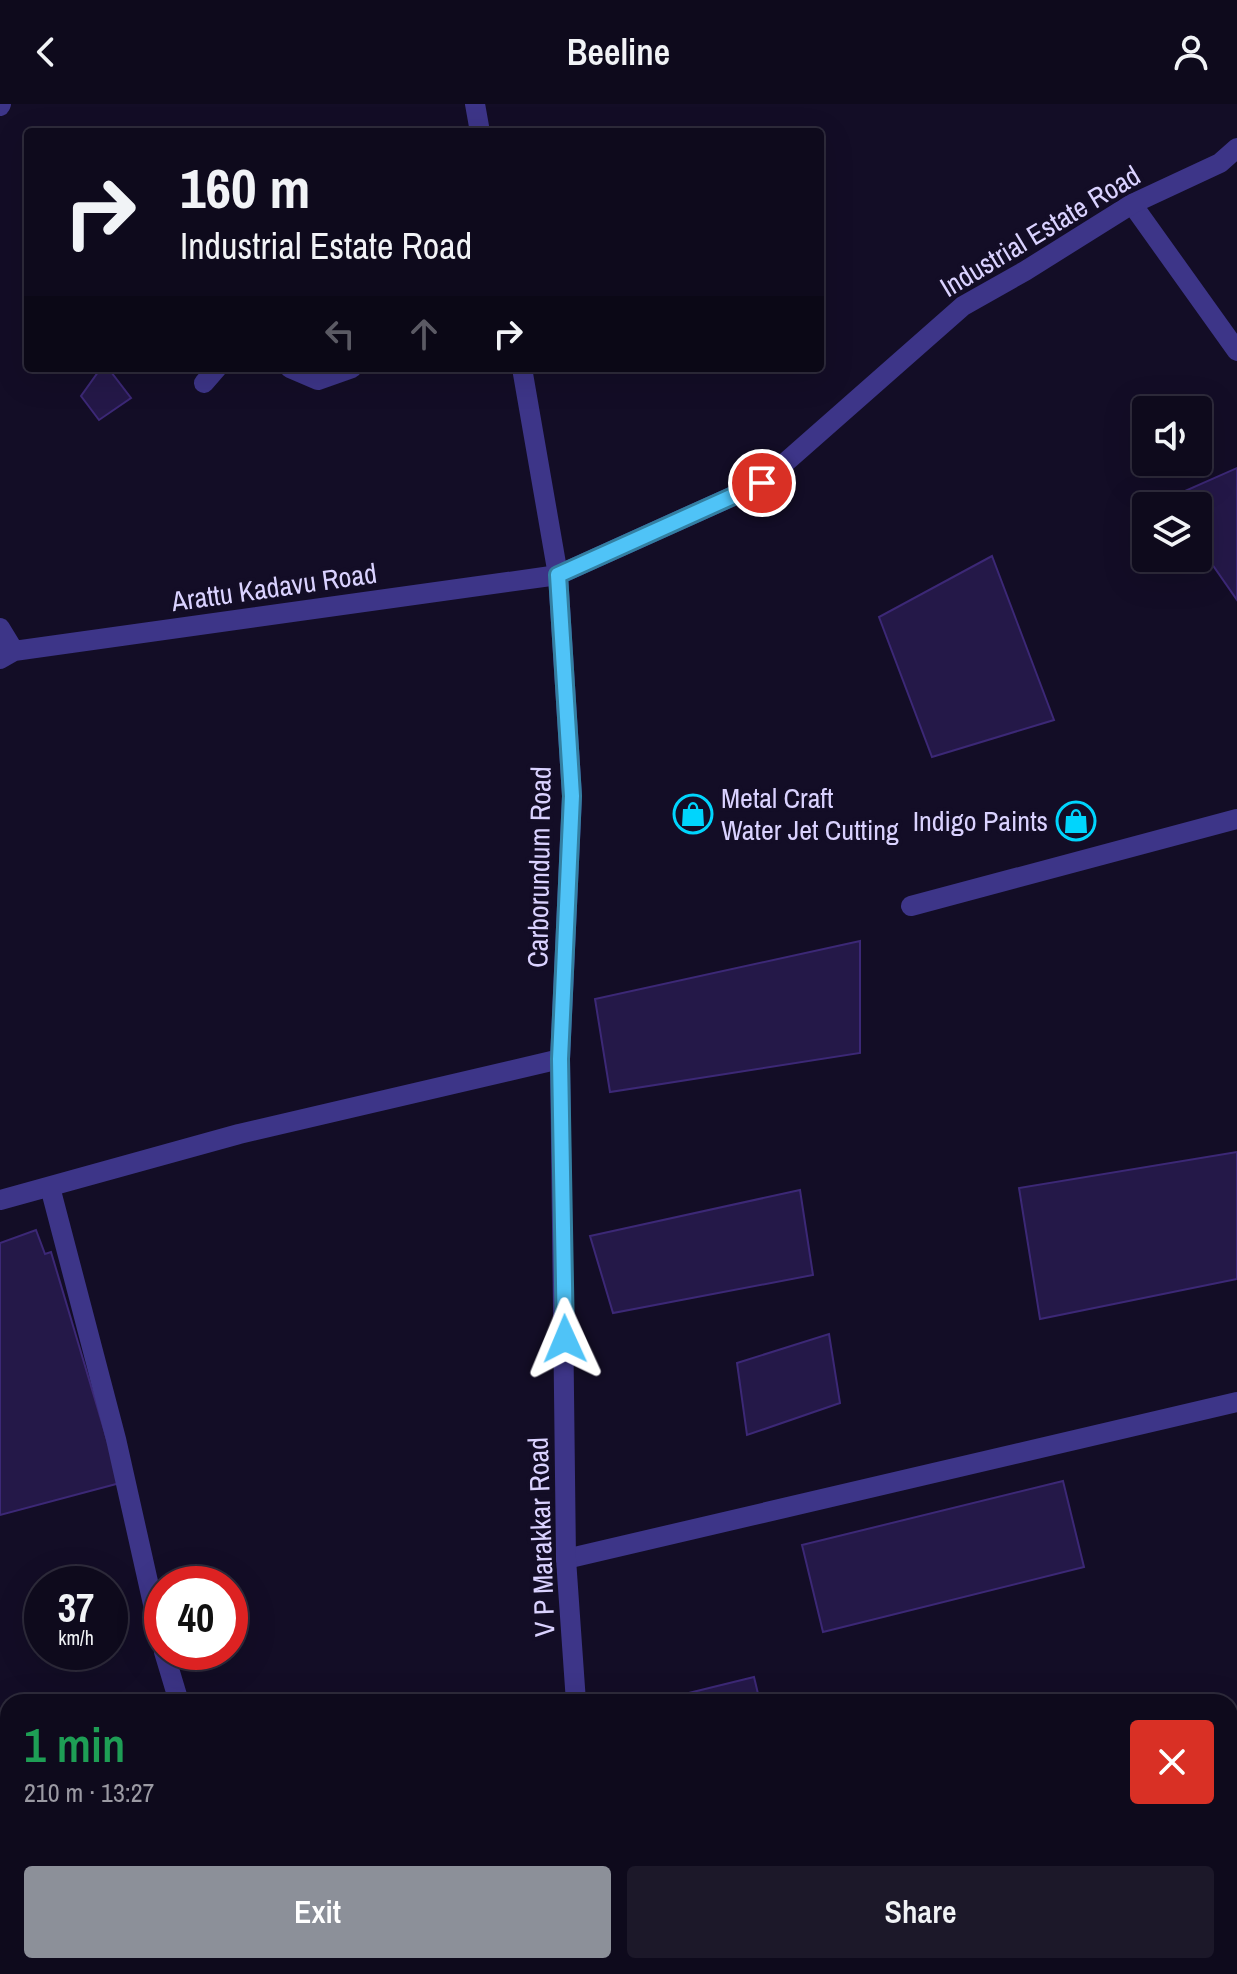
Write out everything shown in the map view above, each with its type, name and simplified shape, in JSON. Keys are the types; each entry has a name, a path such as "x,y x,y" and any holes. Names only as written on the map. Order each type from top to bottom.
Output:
{"street":[{"path":"475,104 479,128"},
{"name":"Industrial Estate Road","path":"558,575 762,483 963,306 1132,204 1220,163 1237,148"},
{"path":"1132,204 1237,351"},
{"path":"299,372 318,380 341,372"},
{"name":"Carborundum Road","path":"523,372 558,575 572,796 560,1059 565,1370"},
{"name":"Arattu Kadavu Road","path":"7,655 558,575"},
{"path":"0,628 7,655"},
{"path":"911,906 1237,819"},
{"path":"0,1200 239,1134 560,1059"},
{"path":"50,1187 116,1439 144,1566"},
{"name":"V P Marakkar Road","path":"565,1370 566,1559 575,1694"},
{"path":"566,1559 1237,1402"},
{"path":"169,1670 177,1694"}],"building":[{"path":"98,372 111,372 131,398 99,420 81,396"},
{"path":"1237,468 1237,600 1212,564 1212,492 1183,492"},
{"path":"992,556 1054,720 932,757 879,617"},
{"path":"860,941 860,1053 610,1092 595,999"},
{"path":"1237,1152 1237,1279 1040,1319 1019,1188"},
{"path":"800,1190 813,1275 613,1313 590,1236"},
{"path":"36,1230 45,1254 51,1252 120,1483 0,1515 0,1243"},
{"path":"829,1334 840,1403 747,1435 737,1363"},
{"path":"1063,1481 1084,1567 823,1632 802,1545"},
{"path":"754,1677 758,1694 685,1694"}],"place":[{"name":"Metal Craft Water Jet Cutting","path":"693,814"},
{"name":"Indigo Paints","path":"1076,821"}],"route":[{"path":"565,1339 560,1059 572,796 558,575 762,483"}]}
